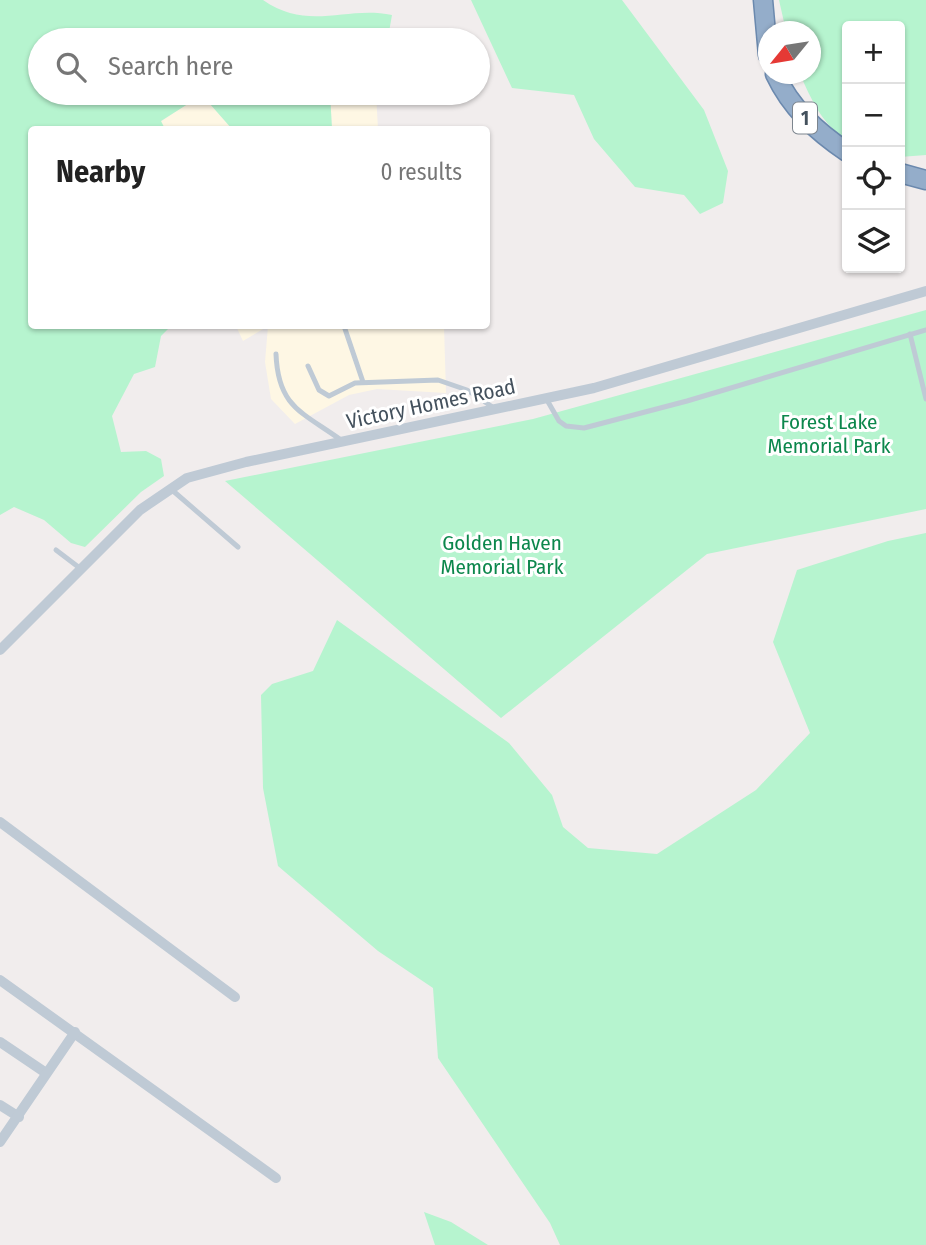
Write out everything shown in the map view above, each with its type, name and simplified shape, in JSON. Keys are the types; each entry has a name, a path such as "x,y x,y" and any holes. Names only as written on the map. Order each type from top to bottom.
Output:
{"highway":[{"path":"763,0 765,21"},
{"name":"1","path":"780,84 810,124 842,148"},
{"path":"905,174 926,180"}],"street":[{"name":"Victory Homes Road","path":"0,650 140,510 169,488 217,468 547,400 649,373 802,325 926,291"},
{"path":"0,822 235,996"},
{"path":"0,980 276,1178"},
{"path":"0,1142 19,1118 75,1032"},
{"path":"0,1042 46,1073"},
{"path":"0,1105 19,1118"}],"lane":[{"path":"345,329 363,382"},
{"path":"547,400 559,421 566,426 584,428 687,401 926,330"},
{"path":"910,334 926,399"},
{"path":"276,354 277,380 282,393 300,410 344,442"},
{"path":"308,366 319,390 329,396 363,382 438,380 467,390 497,410"},
{"path":"169,488 239,547"},
{"path":"56,550 81,569"}],"shaded area":[{"path":"186,105 211,105 229,126 163,126 160,122"},
{"path":"331,105 377,105 378,126 332,126"},
{"path":"237,329 263,329 243,341"},
{"path":"268,329 444,329 446,393 377,389 349,395 295,424 271,399 265,362"}],"green space":[{"path":"0,0 263,0 280,9 312,16 359,13 392,15 390,28 28,28 28,105 186,105 161,121 164,126 28,126 28,329 168,329 161,336 155,367 134,374 112,416 121,452 146,451 161,459 164,476 141,492 85,547 71,543 44,520 14,507 0,515"},
{"path":"471,0 622,0 704,110 728,171 723,203 700,214 684,195 635,187 594,139 574,95 512,88 490,41 490,28 484,28"},
{"path":"779,0 926,0 926,155 905,157 905,21 842,21 842,136 824,120 805,84 821,84 821,21 784,21"},
{"path":"211,105 331,105 332,126 229,126"},
{"path":"926,310 926,509 707,554 501,718 225,481 533,419"},
{"path":"926,533 926,1245 560,1245 550,1223 438,1058 433,988 378,951 278,866 263,788 261,695 272,684 313,671 337,620 509,743 552,795 563,827 588,848 657,854 756,790 810,733 773,642 797,570 888,541"},
{"path":"424,1212 451,1222 488,1245 435,1245"}],"park label":[{"name":"Forest Lake Memorial Park","path":"829,434"},
{"name":"Golden Haven Memorial Park","path":"502,555"}]}
